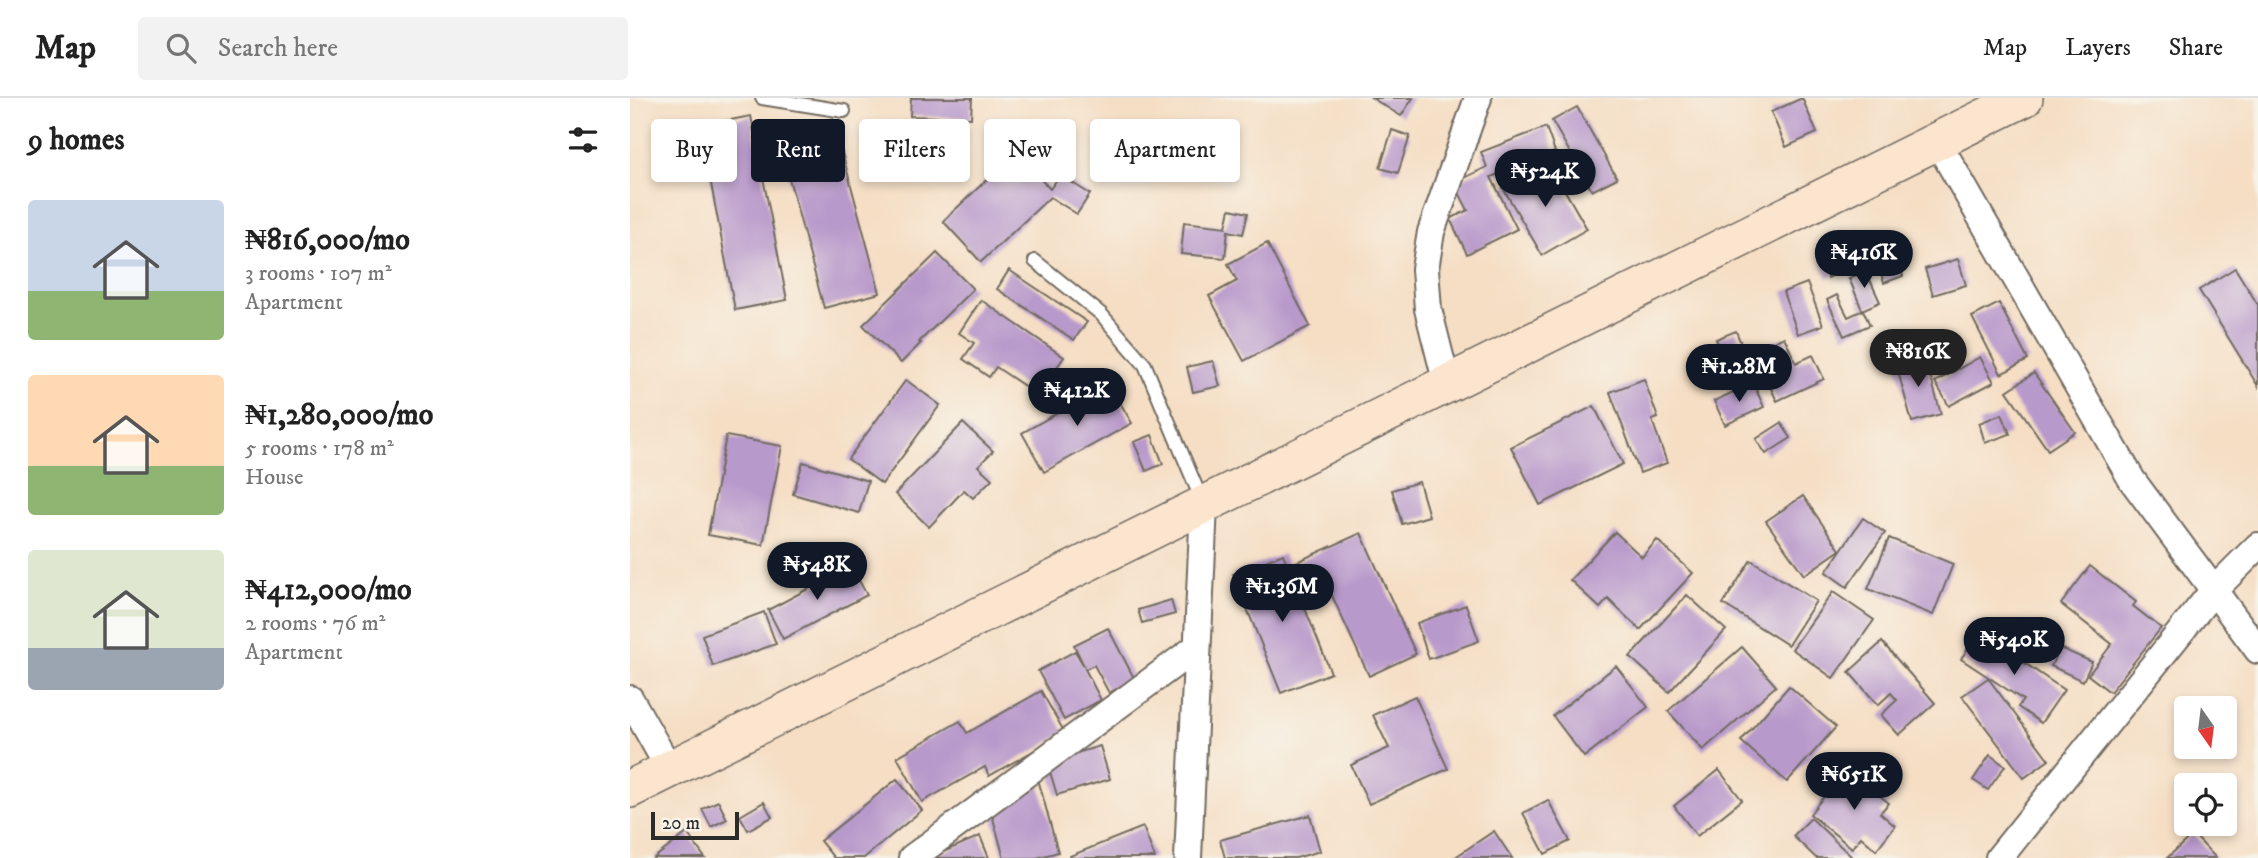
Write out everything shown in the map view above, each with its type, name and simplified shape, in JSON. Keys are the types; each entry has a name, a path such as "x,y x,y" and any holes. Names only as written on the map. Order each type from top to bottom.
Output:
{"main road":[{"path":"630,789 2024,98"}],"street":[{"path":"1447,384 1428,309 1425,269 1431,232 1478,98"},
{"path":"1937,141 2132,480 2258,650"},
{"path":"1188,858 1204,505"},
{"path":"1999,858 2214,590 2258,546"},
{"path":"912,858 1196,647"},
{"path":"630,699 670,769"}],"lane":[{"path":"762,98 844,111"},
{"path":"1035,261 1101,314 1145,365 1204,505"}],"building":[{"path":"911,98 972,98 971,118 910,116"},
{"path":"1372,98 1413,98 1401,116"},
{"path":"1802,98 1817,133 1786,147 1771,112"},
{"path":"1577,107 1617,178 1592,191 1552,121"},
{"path":"751,116 751,182 764,182 787,300 735,310 711,182 737,182 736,119"},
{"path":"1546,127 1555,152 1491,177 1517,229 1467,254 1450,219 1468,210 1454,183 1487,167 1481,152"},
{"path":"1392,130 1410,136 1398,173 1380,168"},
{"path":"845,163 880,293 824,308 790,182 845,182"},
{"path":"1549,163 1587,229 1542,255 1503,188"},
{"path":"984,182 1043,182 1050,189 1055,182 1071,182 1090,194 1077,214 1050,197 981,262 943,221"},
{"path":"1230,209 1248,213 1243,234 1228,231 1225,258 1181,254 1184,222 1226,227"},
{"path":"1892,241 1903,276 1884,283 1873,248"},
{"path":"1267,243 1310,326 1244,361 1209,296 1237,281 1228,264"},
{"path":"1846,246 1854,265 1828,278 1820,259"},
{"path":"937,253 973,289 901,363 863,325"},
{"path":"1958,259 1966,285 1933,295 1925,269"},
{"path":"2235,268 2258,305 2258,386 2199,290"},
{"path":"1009,270 1087,322 1074,340 997,289"},
{"path":"1866,271 1880,302 1862,310 1849,278"},
{"path":"1807,283 1823,325 1798,334 1783,292"},
{"path":"1837,295 1848,317 1863,310 1870,325 1844,336 1827,300"},
{"path":"981,300 1064,357 1038,395 996,367 989,377 963,359 974,343 959,333"},
{"path":"1999,303 2028,360 2001,374 1972,317"},
{"path":"1736,331 1749,364 1730,372 1716,339"},
{"path":"1784,337 1796,363 1813,355 1824,379 1777,401 1753,351"},
{"path":"1925,357 1941,414 1912,422 1896,364"},
{"path":"1980,357 1994,382 1949,406 1935,382"},
{"path":"1213,361 1220,386 1193,392 1187,367"},
{"path":"2034,373 2075,432 2048,450 2007,391"},
{"path":"1644,379 1658,418 1652,420 1667,463 1640,473 1610,392"},
{"path":"906,380 940,405 882,484 848,459"},
{"path":"1753,383 1764,407 1725,425 1714,401"},
{"path":"1109,384 1132,423 1044,472 1022,433"},
{"path":"1594,406 1623,464 1540,505 1511,447"},
{"path":"2002,414 2010,434 1985,443 1979,423"},
{"path":"963,423 993,451 978,466 992,479 973,498 964,490 929,527 895,494"},
{"path":"1781,423 1791,438 1766,454 1756,439"},
{"path":"1152,435 1163,464 1146,471 1134,442"},
{"path":"726,436 782,446 763,545 708,535"},
{"path":"803,462 868,481 859,513 793,494"},
{"path":"1419,482 1429,516 1402,524 1392,490"},
{"path":"1803,496 1840,550 1804,575 1766,521"},
{"path":"1863,518 1885,533 1847,587 1826,572"},
{"path":"1615,532 1642,557 1657,540 1693,573 1640,630 1608,599 1600,608 1570,580"},
{"path":"1361,533 1416,654 1369,676 1323,576 1302,585 1292,564"},
{"path":"1889,538 1953,564 1933,615 1868,589"},
{"path":"1283,554 1331,673 1281,693 1233,574"},
{"path":"1751,560 1816,601 1788,645 1723,604"},
{"path":"851,566 867,595 783,639 768,610"},
{"path":"2090,566 2136,602 2133,606 2161,628 2110,692 2088,675 2112,644 2061,604"},
{"path":"1833,592 1874,620 1833,678 1792,649"},
{"path":"1687,595 1726,630 1669,692 1630,657"},
{"path":"1171,600 1175,614 1142,623 1138,610"},
{"path":"1466,605 1479,641 1429,659 1417,623"},
{"path":"764,612 776,644 713,666 702,635"},
{"path":"1108,628 1135,680 1109,693 1094,665 1085,669 1101,700 1064,720 1038,671 1075,651 1084,666 1074,645"},
{"path":"1979,632 2064,690 2041,723 2018,707 2023,700 1961,659"},
{"path":"1882,642 1935,703 1899,735 1881,715 1897,700 1891,693 1878,705 1849,672"},
{"path":"1742,647 1776,686 1703,750 1668,711"},
{"path":"2060,648 2092,662 2083,681 2051,666"},
{"path":"1616,666 1648,707 1584,757 1553,716"},
{"path":"1988,678 2049,760 2024,778 1962,696"},
{"path":"1789,686 1836,727 1787,782 1741,741"},
{"path":"1041,691 1065,733 989,776 985,767 922,802 897,757 960,721 967,733"},
{"path":"1415,696 1448,769 1369,804 1351,765 1389,748 1373,715"},
{"path":"1100,746 1110,779 1057,795 1047,762"},
{"path":"1990,755 2005,766 1988,790 1973,780"},
{"path":"1846,769 1889,803 1880,813 1895,826 1876,850 1861,837 1852,848 1810,814"},
{"path":"1719,770 1742,800 1697,836 1674,806"},
{"path":"897,779 922,810 864,858 834,858 820,841"},
{"path":"1038,779 1058,852 1037,858 1004,858 986,793"},
{"path":"1548,800 1570,841 1545,854 1523,813"},
{"path":"718,801 727,819 711,827 702,809"},
{"path":"764,802 772,817 748,830 740,816"},
{"path":"1310,815 1320,851 1296,858 1225,858 1220,840"},
{"path":"1811,818 1853,858 1816,858 1793,836"},
{"path":"1143,827 1155,858 1070,856"},
{"path":"1494,831 1512,858 1454,858"},
{"path":"687,833 705,858 654,858"},
{"path":"980,836 989,858 929,858"},
{"path":"2191,836 2195,836 2216,858 2167,858"}]}
